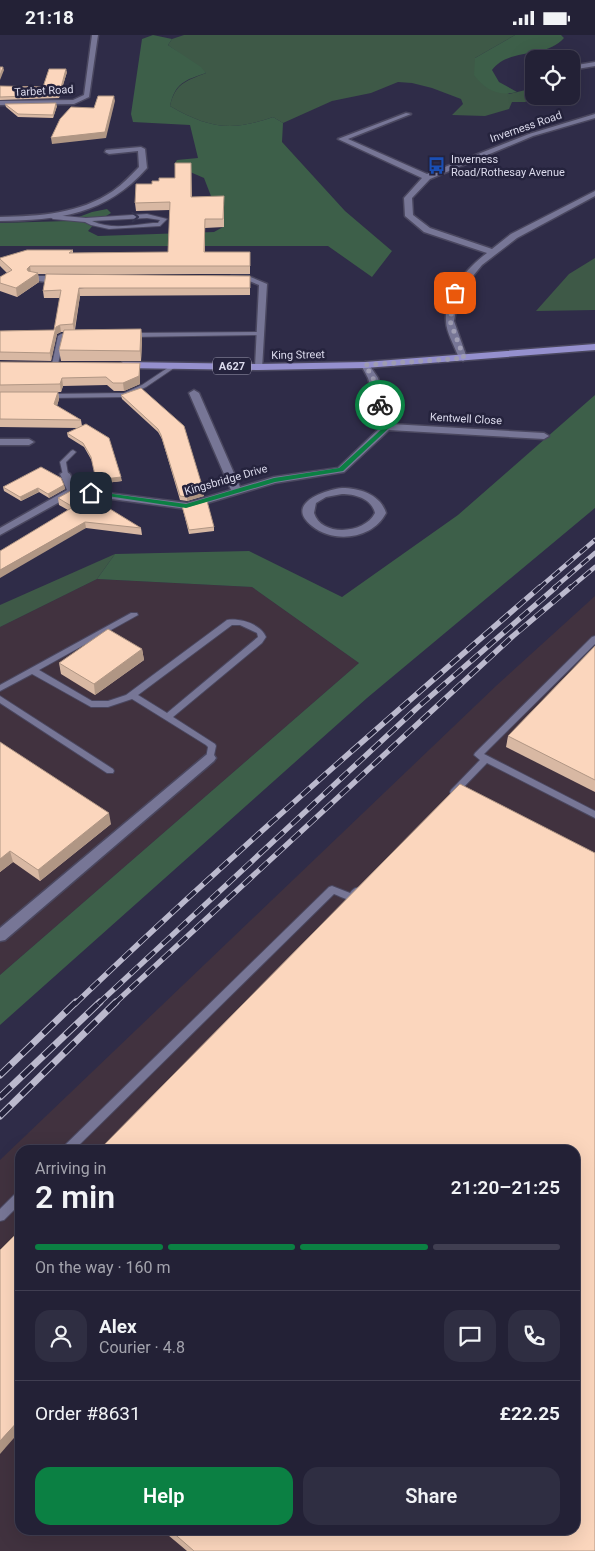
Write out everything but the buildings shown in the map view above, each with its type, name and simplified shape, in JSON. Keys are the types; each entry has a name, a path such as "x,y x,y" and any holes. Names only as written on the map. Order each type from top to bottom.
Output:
{"main road":[{"name":"King Street","path":"111,365 260,367 365,365 595,347"}],"street":[{"name":"Tarbet Road","path":"0,103 74,102 87,96 95,35"},
{"path":"580,66 595,64"},
{"path":"408,114 342,139 427,177"},
{"name":"Inverness Road","path":"493,252 427,230 410,216 408,198 427,177 531,135 595,116"},
{"path":"0,219 53,217 72,214 114,194 143,167 142,149 109,153"},
{"path":"464,358 450,321 455,293 480,263 514,236 595,193"},
{"path":"228,277 248,277 263,284 260,367"},
{"path":"34,278 72,278"},
{"path":"365,365 373,378 387,427"},
{"path":"194,393 237,491"},
{"name":"Kentwell Close","path":"387,427 544,435"},
{"name":"Kingsbridge Drive","path":"72,491 186,506 274,480 340,470 387,427"},
{"path":"0,442 29,442"},
{"path":"326,472 329,492"},
{"path":"0,533 72,491 65,474"},
{"path":"329,492 360,492 378,503 382,510 381,515 377,522 369,528 356,533 326,530 316,525 310,517 308,510 312,503 329,492"},
{"path":"0,936 210,757"}],"lane":[{"path":"53,217 86,219 159,216 164,219 160,224 153,225 105,227 94,225 86,219"},
{"path":"120,335 261,334"},
{"path":"55,364 62,336 81,336"},
{"path":"36,396 125,395 144,386 175,365"},
{"path":"65,474 63,462 73,452"},
{"path":"0,688 134,615"},
{"path":"32,670 91,704 108,704 132,695 230,622 242,623 260,632 262,637 259,641 168,716"},
{"path":"595,639 478,755 595,815"},
{"path":"132,695 209,743 212,746 210,757"},
{"path":"0,699 110,771"},
{"path":"446,800 486,759"},
{"path":"72,1145 332,890 352,897 366,883"},
{"path":"0,1216 15,1202"}],"shaded area":[{"path":"97,579 252,587 359,663 0,975 0,627"},
{"path":"595,596 595,1551 0,1551 0,1160 15,1146 15,1535 580,1535 580,1145 16,1145 497,685"}],"green space":[{"path":"153,35 172,39 168,45 201,67 206,73 182,83 175,92 170,106 196,119 220,125 245,125 273,117 283,123 282,142 345,211 392,251 372,277 328,246 0,246 0,223 68,221 92,212 107,209 111,213 96,222 88,231 98,236 214,232 223,227 204,178 174,165 177,160 198,158 190,125 133,122 131,114 142,39"},
{"path":"184,35 515,35 475,58 509,94 525,90 525,102 512,102 509,109 485,116 452,115 463,104 461,99 432,88 398,82 371,93 332,101 283,123 273,117 245,125 232,126 208,123 170,106 175,93 182,84 206,73 168,45 172,39"},
{"path":"515,35 561,35 564,38 548,49 525,50 525,54 508,58 492,70 499,82 517,92 498,93 483,85 474,75 475,58"},
{"path":"595,258 595,310 536,311 569,274"},
{"path":"595,395 595,508 367,698 0,1025 0,975 359,663 252,587 97,579 115,554 249,551 342,597 458,515"},
{"path":"115,554 97,579 0,627 0,605"}],"railway":[{"path":"539,588 595,540"},
{"path":"554,588 595,553"},
{"path":"570,588 595,567"},
{"path":"75,1004 247,845 540,587"},
{"path":"98,1004 417,708 556,587"},
{"path":"114,1004 513,636 571,587"},
{"path":"0,1075 76,1002"},
{"path":"0,1097 100,1002"},
{"path":"0,1116 116,1002"}],"way so far":[{"path":"380,405 373,378 365,365 464,358 450,321 455,293"}],"place":[{"name":"Inverness Road/Rothesay Avenue","path":"437,165"}],"route":[{"path":"91,493 186,506 274,480 340,470 387,427 380,405"}]}
